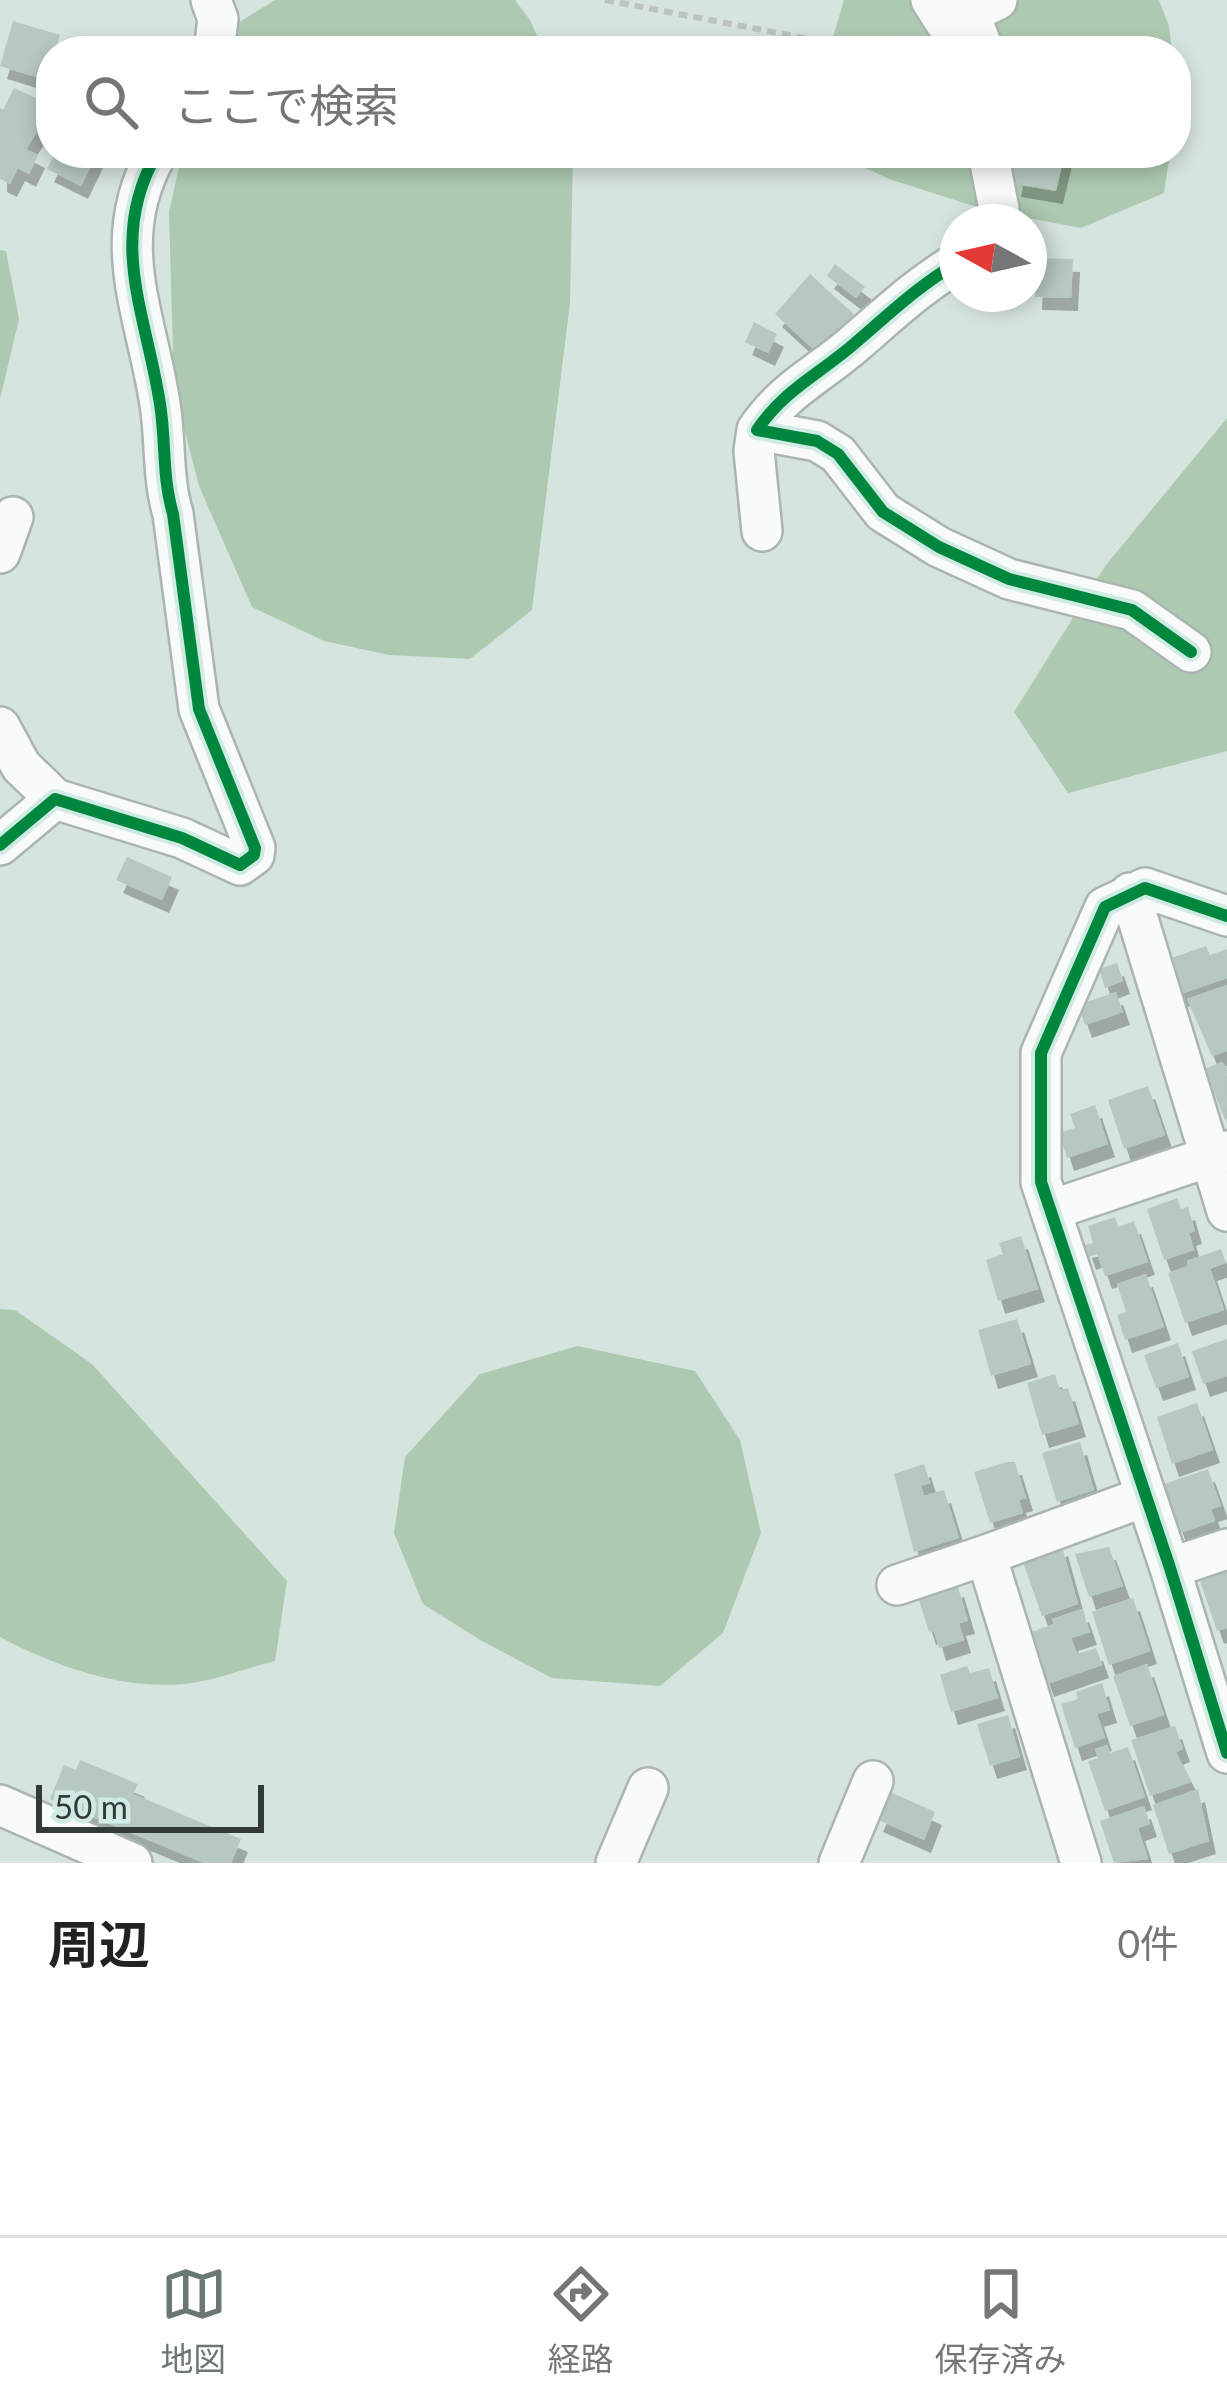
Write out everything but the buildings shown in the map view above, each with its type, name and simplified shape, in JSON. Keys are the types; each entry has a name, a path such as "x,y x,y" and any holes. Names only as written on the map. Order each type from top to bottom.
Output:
{"street":[{"path":"211,0 218,19 216,36"},
{"path":"978,36 969,13 997,0"},
{"path":"0,727 21,766 56,799 182,838 229,862 240,865 254,856 256,848 199,709 166,490 160,405 129,238 146,168"},
{"path":"991,168 998,204"},
{"path":"762,531 754,451 757,430 776,401 855,343 890,308 939,275"},
{"path":"757,430 818,441 838,454 884,512 939,547 1009,579 1132,610 1191,652"},
{"path":"0,845 56,799"},
{"path":"1227,916 1144,888 1105,907 1041,1053 1041,1182 1227,1753"},
{"path":"1130,893 1218,1154 1227,1211"},
{"path":"1051,1210 1218,1154"},
{"path":"897,1585 1144,1497"},
{"path":"1170,1568 1227,1550"},
{"path":"986,1555 1081,1863"},
{"path":"838,1863 873,1781"},
{"path":"616,1863 647,1788"},
{"path":"0,1805 132,1863"}],"path":[{"path":"605,0 794,36"}],"green space":[{"path":"275,0 515,0 537,36 217,36"},
{"path":"844,0 1159,0 1170,36 833,36"},
{"path":"179,168 573,168 570,303 532,610 470,659 389,655 324,641 252,607 199,486 174,389 169,212"},
{"path":"866,168 1168,168 1164,193 1081,228 1047,222 1047,204 967,204"},
{"path":"0,250 6,251 19,319 0,399"},
{"path":"1227,418 1227,751 1068,793 1014,712 1106,565"},
{"path":"0,1309 15,1310 92,1364 287,1581 275,1661 192,1683 142,1684 68,1667 0,1637"},
{"path":"578,1346 695,1371 740,1440 761,1533 723,1633 660,1686 552,1678 480,1640 423,1604 394,1533 405,1457 480,1374"}],"cycle path":[{"path":"0,845 55,799 182,838 240,865 254,855 199,709 160,404 134,277 134,216 150,168"},
{"path":"939,275 790,393 757,430 817,441 838,454 883,512 939,547 1009,579 1132,610 1191,652"},
{"path":"1227,916 1145,888 1105,907 1041,1053 1041,1182 1227,1753"}]}
